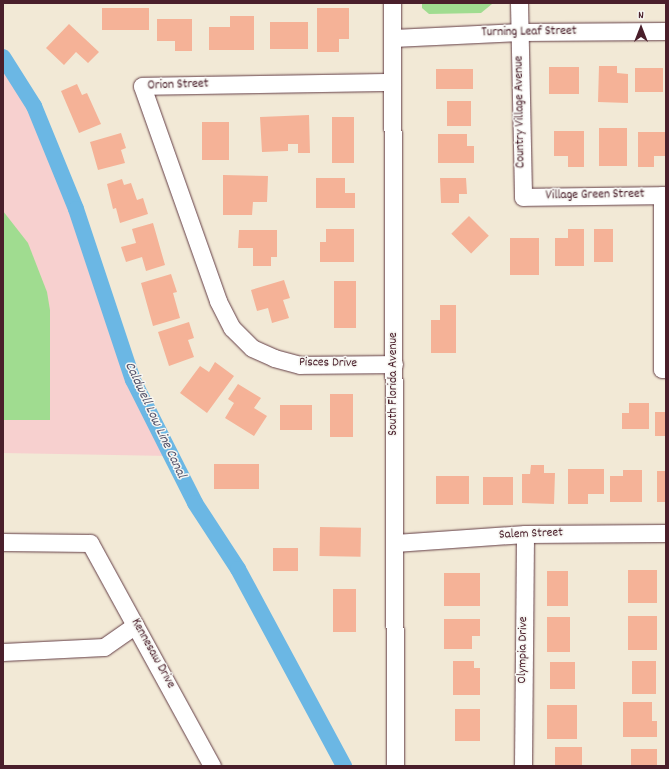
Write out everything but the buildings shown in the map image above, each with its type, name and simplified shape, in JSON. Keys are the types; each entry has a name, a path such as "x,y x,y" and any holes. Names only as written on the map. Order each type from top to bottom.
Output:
{"street":[{"name":"South Florida Avenue","path":"392,3 395,766"},
{"name":"Country Village Avenue","path":"519,3 524,197"},
{"name":"Turning Leaf Street","path":"393,38 520,32 666,31"},
{"name":"Orion Street","path":"218,300 142,86 392,82"},
{"name":"Village Green Street","path":"524,197 664,195"},
{"path":"664,195 662,369 666,369"},
{"name":"Pisces Drive","path":"218,300 232,328 252,348 274,358 300,364 394,364"},
{"name":"Salem Street","path":"395,543 526,534 666,533"},
{"name":"Olympia Drive","path":"523,766 526,534"},
{"name":"Kennesaw Drive","path":"3,542 90,543 212,766"},
{"path":"3,652 104,647 136,625"}],"shaded area":[{"path":"3,57 34,106 76,209 133,380 170,456 3,453"}],"green space":[{"path":"422,3 492,4 481,13 429,14 422,8"},
{"path":"3,211 28,243 47,292 50,310 50,420 3,420"}],"waterway":[{"name":"Caldwell Low Line Canal","path":"3,57 34,106 76,209 133,380 195,503 238,569 344,766"}]}
